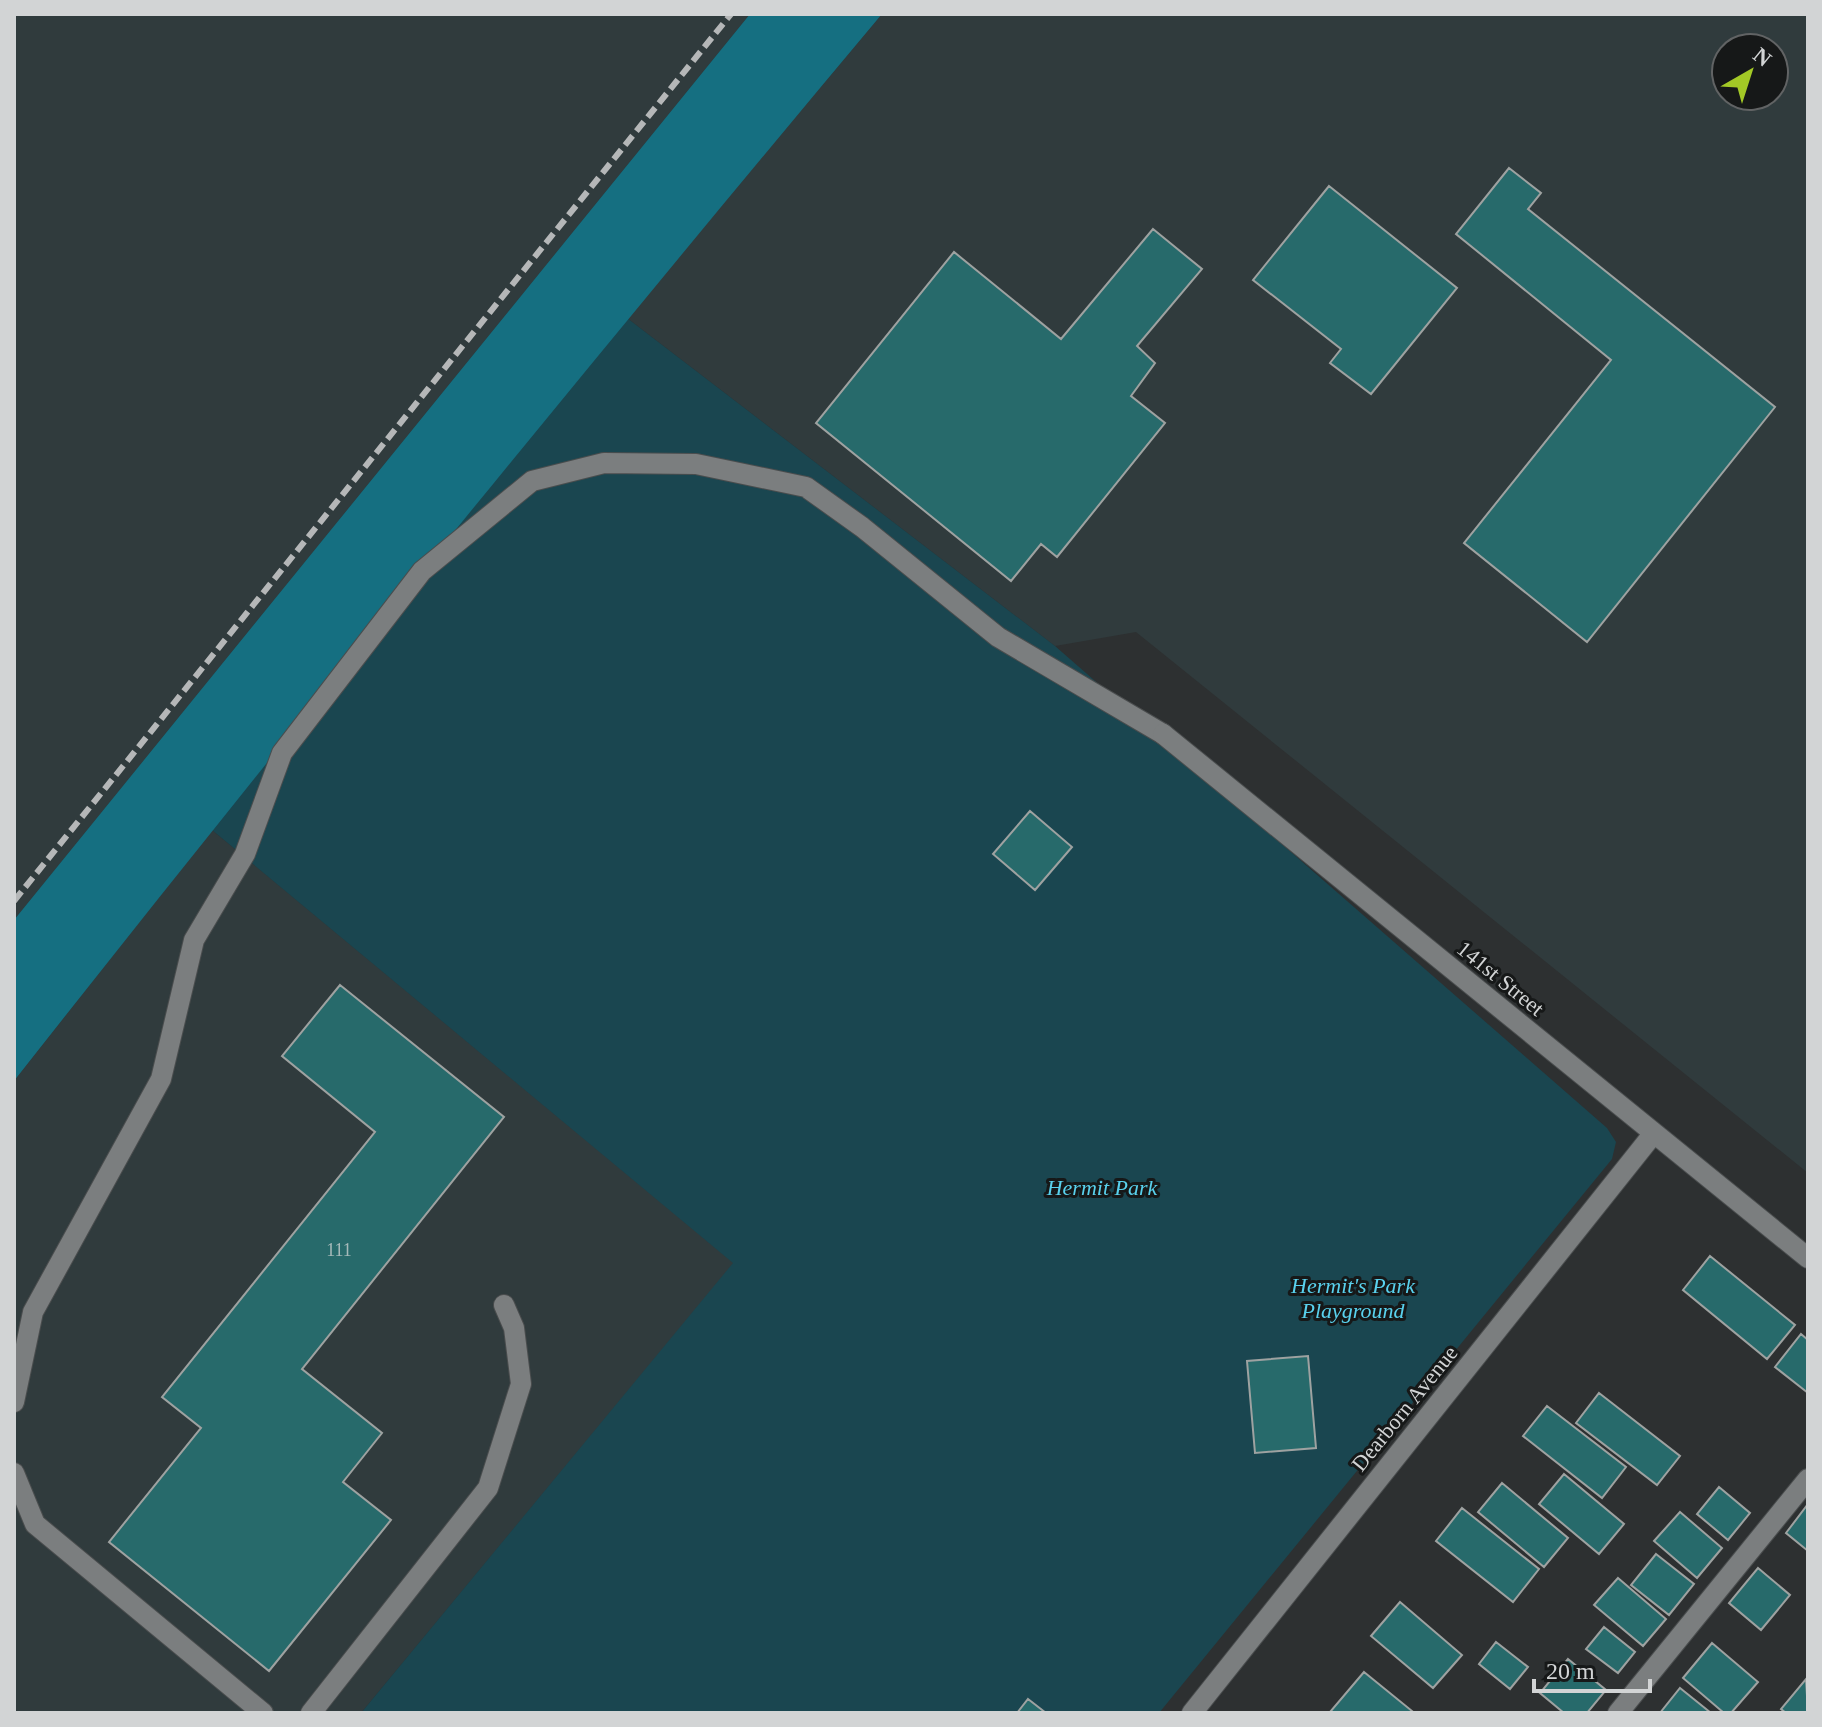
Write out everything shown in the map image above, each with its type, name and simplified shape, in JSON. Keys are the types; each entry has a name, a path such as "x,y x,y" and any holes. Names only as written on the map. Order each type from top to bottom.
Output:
{"street":[{"name":"141st Street","path":"14,1402 33,1312 161,1079 194,940 245,854 282,753 422,571 532,481 604,463 696,464 806,487 862,527 998,637 1163,734 1808,1258"},
{"name":"Dearborn Avenue","path":"1192,1713 1654,1133"},
{"path":"311,1713 488,1488 521,1384 514,1328 504,1305"},
{"path":"14,1473 35,1524 263,1713"},
{"path":"1618,1713 1808,1479"}],"shaded area":[{"path":"14,14 750,14 14,920"},
{"path":"750,14 882,14 444,544 14,1081 14,920"},
{"path":"882,14 1808,14 1808,1173 1136,632 1055,646 627,318"},
{"path":"212,830 734,1263 361,1713 14,1713 14,1081"}],"green space":[{"name":"Hermit Park","path":"627,318 1055,646 1607,1128 1616,1142 1612,1159 1159,1713 361,1713 733,1263 212,830"}],"building":[{"path":"1509,168 1541,193 1528,209 1775,407 1587,642 1464,543 1611,360 1456,234"},
{"path":"1329,186 1457,288 1371,394 1330,363 1341,349 1253,280"},
{"path":"1153,229 1202,269 1137,346 1155,363 1131,396 1165,423 1057,557 1041,544 1011,581 816,423 954,252 1061,339"},
{"path":"1030,811 1072,847 1035,890 993,854"},
{"path":"340,985 504,1117 302,1369 382,1433 343,1482 391,1520 269,1671 109,1542 201,1428 162,1397 375,1132 282,1056"},
{"path":"1710,1256 1795,1325 1767,1359 1683,1290"},
{"path":"1801,1334 1808,1340 1808,1393 1775,1367"},
{"path":"1308,1356 1316,1448 1255,1453 1247,1361"},
{"path":"1599,1393 1680,1456 1657,1485 1576,1423"},
{"path":"1547,1406 1626,1467 1602,1498 1523,1436"},
{"path":"1564,1474 1624,1524 1599,1554 1539,1504"},
{"path":"1502,1483 1568,1538 1544,1567 1478,1512"},
{"path":"1719,1487 1750,1513 1728,1540 1697,1514"},
{"path":"1808,1504 1808,1551 1786,1533"},
{"path":"1462,1508 1539,1569 1513,1602 1436,1541"},
{"path":"1680,1512 1722,1548 1697,1578 1654,1541"},
{"path":"1656,1554 1694,1584 1669,1615 1631,1585"},
{"path":"1758,1568 1790,1595 1761,1630 1729,1603"},
{"path":"1618,1578 1666,1619 1643,1646 1594,1605"},
{"path":"1400,1602 1462,1655 1433,1688 1371,1636"},
{"path":"1604,1627 1635,1652 1618,1673 1586,1649"},
{"path":"1496,1642 1528,1667 1510,1689 1479,1664"},
{"path":"1712,1643 1758,1682 1731,1713 1724,1713 1683,1678"},
{"path":"1568,1659 1606,1690 1587,1713 1564,1713 1540,1693"},
{"path":"1364,1672 1412,1711 1330,1712"},
{"path":"1806,1679 1808,1713 1786,1713 1781,1709"},
{"path":"1680,1688 1711,1713 1660,1713"},
{"path":"1028,1699 1046,1713 1017,1713"}],"railway":[{"path":"14,901 731,14"}],"park label":[{"name":"Hermit's Park Playground","path":"1353,1298"}]}
